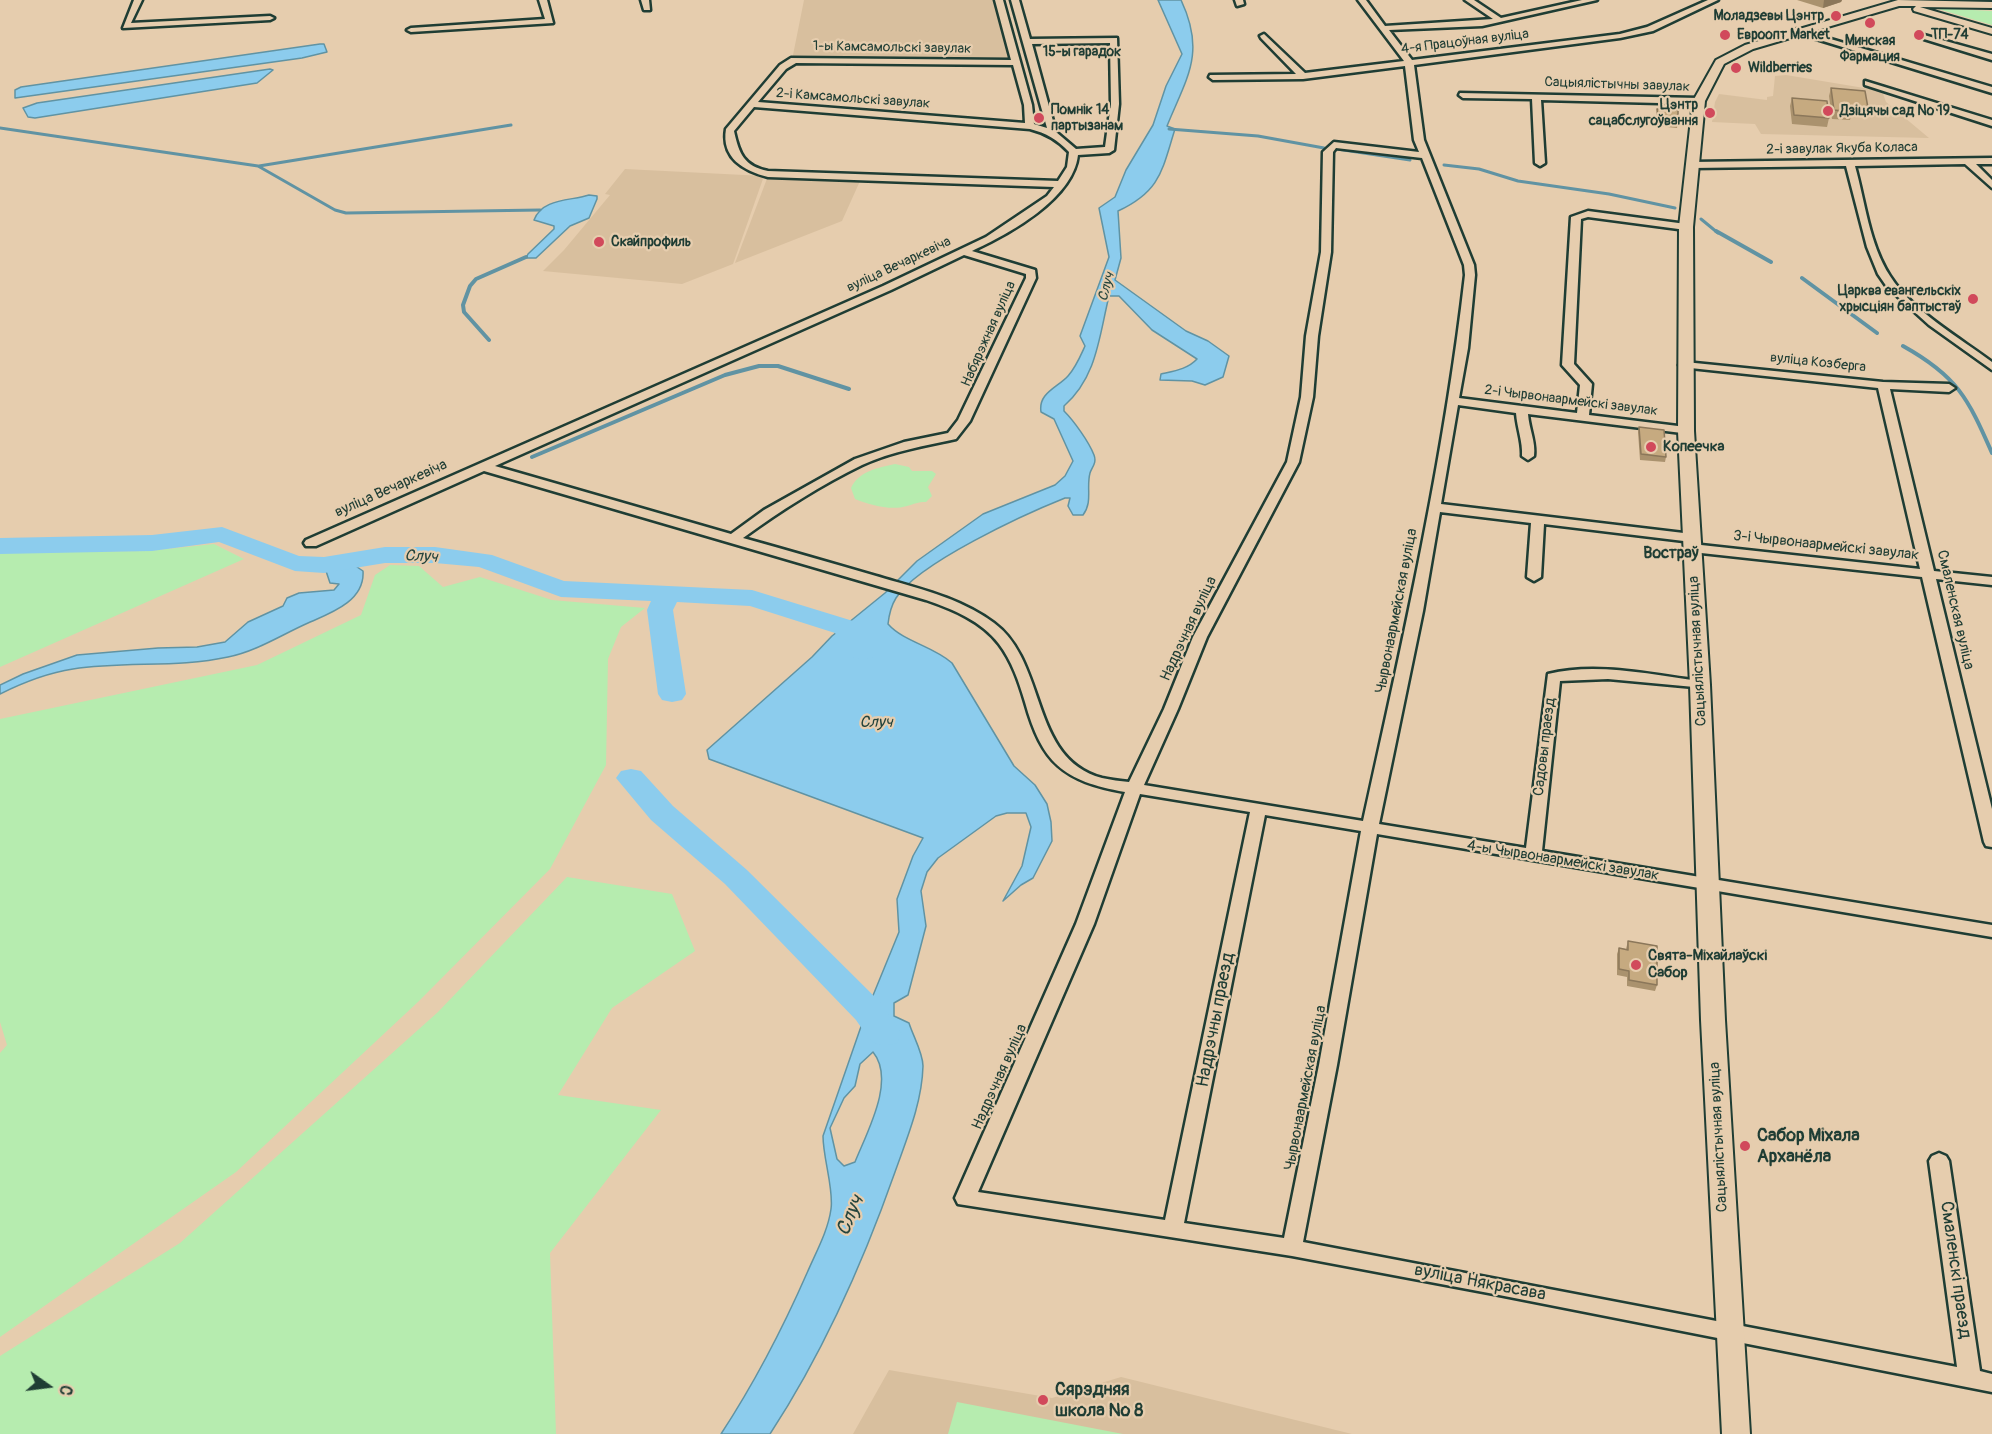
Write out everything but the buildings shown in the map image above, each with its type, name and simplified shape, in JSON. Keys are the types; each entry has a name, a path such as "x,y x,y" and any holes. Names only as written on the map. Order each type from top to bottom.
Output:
{"main road":[{"path":"1886,0 1992,31"},
{"path":"1898,3 1992,5"},
{"name":"Сацыялістычная вуліца","path":"1736,1434 1729,1333 1707,885 1700,685 1686,431 1686,227 1699,101 1724,58 1749,47 1898,3"}],"street":[{"path":"138,0 126,26 270,18"},
{"path":"411,30 550,21 543,0"},
{"path":"999,0 1028,105 1030,126"},
{"path":"1015,0 1026,42 1052,131 1074,152 1108,150 1115,104 1116,42 1026,42"},
{"name":"Чырвонаармейская вуліца","path":"1292,1248 1328,1065 1370,828 1416,611 1462,348 1470,275 1468,264 1419,140 1409,62 1362,0"},
{"path":"1469,0 1499,20"},
{"path":"1384,28 1457,26 1499,20 1593,0"},
{"name":"4-я Працоўная вуліца","path":"1213,77 1303,76 1636,33 1714,0"},
{"path":"1800,32 1992,90"},
{"path":"1264,36 1303,76"},
{"path":"1927,37 1992,57"},
{"name":"1-ы Камсамольскі завулак","path":"751,104 783,67 794,60 1016,63"},
{"path":"1868,83 1992,123"},
{"name":"Сацыялістычны завулак","path":"1463,94 1699,101"},
{"name":"Сацыялістычны завулак","path":"1536,96 1540,164"},
{"path":"751,104 729,131 735,155 747,170 768,174 1061,184"},
{"name":"2-і Камсамольскі завулак","path":"751,104 1030,126 1052,131"},
{"name":"Надрэчная вуліца","path":"965,1198 1085,924 1134,789 1200,637 1293,462 1307,397 1312,336 1326,252 1328,152 1334,145 1426,156"},
{"name":"вуліца Вечаркевіча","path":"311,543 737,355 963,252 1015,223 1050,198 1071,167 1074,152"},
{"name":"2-і завулак Якуба Коласа","path":"1692,165 1992,160"},
{"path":"1967,161 1992,185"},
{"path":"1850,163 1874,250 1884,275 1913,305 1992,367"},
{"path":"1583,417 1586,384 1568,366 1576,217 1588,214 1686,227"},
{"name":"Набярэжная вуліца","path":"732,540 769,513 859,462 908,445 952,435 964,421 977,398 1031,278 1031,272 963,252"},
{"name":"вуліца Козберга","path":"1685,365 1884,385 1949,388"},
{"name":"Смаленская вуліца","path":"1884,385 1992,842"},
{"name":"2-і Чырвонаармейскі завулак","path":"1453,401 1686,431"},
{"path":"1522,409 1523,431 1529,446 1528,456"},
{"name":"4-ы Чырвонаармейскі завулак","path":"484,466 882,582 964,611 989,625 1016,657 1038,727 1045,741 1060,760 1081,777 1097,782 1992,931"},
{"name":"3-і Чырвонаармейскі завулак","path":"1433,507 1992,581"},
{"path":"1534,577 1538,520"},
{"name":"Садовы праезд","path":"1533,856 1553,677 1623,676 1700,685"},
{"name":"Надрэчны праезд","path":"1173,1230 1258,810"},
{"name":"Смаленскі праезд","path":"1939,1161 1970,1379"},
{"name":"вуліца Някрасава","path":"965,1198 1292,1248 1494,1285 1992,1383"}],"shaded area":[{"path":"804,0 993,0 1011,61 792,60"},
{"path":"1786,75 1882,91 1886,102 1929,138 1761,134 1755,124 1712,122 1715,102 1719,94 1767,100 1767,97 1773,96 1775,76"},
{"path":"625,169 764,176 733,264 682,284 543,271 564,250 610,195 605,194"},
{"path":"768,176 860,181 842,221 735,263"},
{"name":"Сярэдняя школа № 8","path":"889,1370 1052,1398 1121,1377 1352,1434 853,1434"}],"green space":[{"path":"1935,8 1992,11 1992,25"},
{"path":"895,464 909,467 912,471 932,471 936,474 928,487 932,496 926,502 887,508 855,499 851,488 854,482 869,471"},
{"path":"214,544 244,559 0,667 0,552 148,551"},
{"path":"390,565 419,566 443,587 480,577 552,600 645,608 621,627 608,659 606,765 550,869 419,1001 236,1172 0,1337 0,1053 7,1045 0,1022 0,719 257,665 361,615 375,575"},
{"path":"567,877 672,894 695,951 612,1008 558,1095 661,1110 550,1253 556,1434 0,1434 0,1356 180,1243 438,1012"},
{"path":"957,1402 1123,1434 948,1434"}],"water":[{"name":"Случ","path":"1158,0 1181,0 1192,35 1191,64 1167,126 1175,129 1163,168 1152,187 1143,196 1118,211 1121,258 1115,280 1186,331 1208,341 1229,356 1223,377 1205,385 1192,381 1160,380 1161,374 1176,371 1197,359 1152,330 1119,296 1109,296 1090,369 1075,395 1064,406 1064,411 1085,438 1095,458 1089,479 1088,505 1083,515 1073,515 1068,506 1070,498 1065,498 1025,515 974,541 926,570 908,584 894,601 888,624 902,635 952,663 1014,766 1035,785 1047,804 1052,841 1033,878 1003,901 1022,866 1031,827 1026,813 1007,813 996,816 938,858 927,872 921,891 926,926 908,995 894,1003 894,1016 909,1023 920,1050 923,1061 922,1080 913,1120 883,1206 824,1340 770,1434 721,1434 778,1335 827,1225 832,1201 823,1136 865,1015 899,932 897,899 913,856 923,838 709,759 707,750 812,657 832,636 885,593 917,561 983,514 1055,485 1065,476 1073,461 1054,419 1041,412 1042,400 1049,391 1071,373 1085,346 1080,336 1109,257 1099,208 1115,197 1126,170 1153,125 1166,86 1182,54","holes":["873,1052 882,1077 881,1091 872,1121 855,1162 844,1166 837,1159 830,1128 844,1098 855,1086 860,1064"]},
{"path":"324,44 327,52 302,58 15,98 15,90 21,87"},
{"path":"273,70 257,83 35,118 28,117 23,108 37,103"},
{"path":"589,195 597,196 597,199 589,218 570,226 536,258 526,258 554,229 554,226 534,220 543,208 558,201"},
{"path":"348,561 363,571 362,581 353,598 336,610 249,651 228,657 190,662 73,669 36,678 0,694 0,685 23,674 77,655 197,647 225,642 248,622 283,606 287,598 299,593 334,590 339,584 330,583 324,565"}],"waterway":[{"path":"259,166 511,125"},
{"path":"0,128 258,166 335,210 346,213 540,210"},
{"path":"1169,129 1258,136 1324,148"},
{"path":"1337,149 1410,160"},
{"path":"1444,165 1479,169 1518,181 1609,194 1675,208"},
{"path":"1701,219 1718,233"},
{"path":"1716,231 1771,262"},
{"path":"489,340 464,312 463,305 470,286 476,279 526,257"},
{"path":"1802,278 1877,333"},
{"path":"1903,346 1936,368 1959,390 1976,417 1992,453"},
{"path":"532,457 725,375 759,366 778,366 849,389"},
{"name":"Случ","path":"0,546 152,543 222,534 295,563 324,565 385,555 435,555 483,560 561,589 752,598 844,627 863,651"},
{"path":"667,595 660,610 672,694"},
{"path":"631,778 662,813 736,877 868,1011 885,1034"}],"place":[{"name":"Моладзевы Цэнтр","path":"1836,16"},
{"name":"Минская Фармация","path":"1870,23"},
{"name":"Евроопт Market","path":"1725,35"},
{"name":"ТП-74","path":"1919,35"},
{"name":"Wildberries","path":"1736,68"},
{"name":"Дзіцячы сад № 19","path":"1828,111"},
{"name":"Цэнтр сацабслугоўвання","path":"1710,113"},
{"name":"Помнік 14 партызанам","path":"1039,118"},
{"name":"Скайпрофиль","path":"599,242"},
{"name":"Царква евангельскіх хрысціян баптыстаў","path":"1973,299"},
{"name":"Копеечка","path":"1651,447"},
{"name":"Свята-Міхайлаўскі Сабор","path":"1636,965"},
{"name":"Сабор Міхала Арханёла","path":"1745,1146"},
{"name":"Сярэдняя школа № 8","path":"1043,1400"}],"district":[{"name":"15-ы гарадок","path":"1082,52"},
{"name":"Востраў","path":"1671,554"}]}
